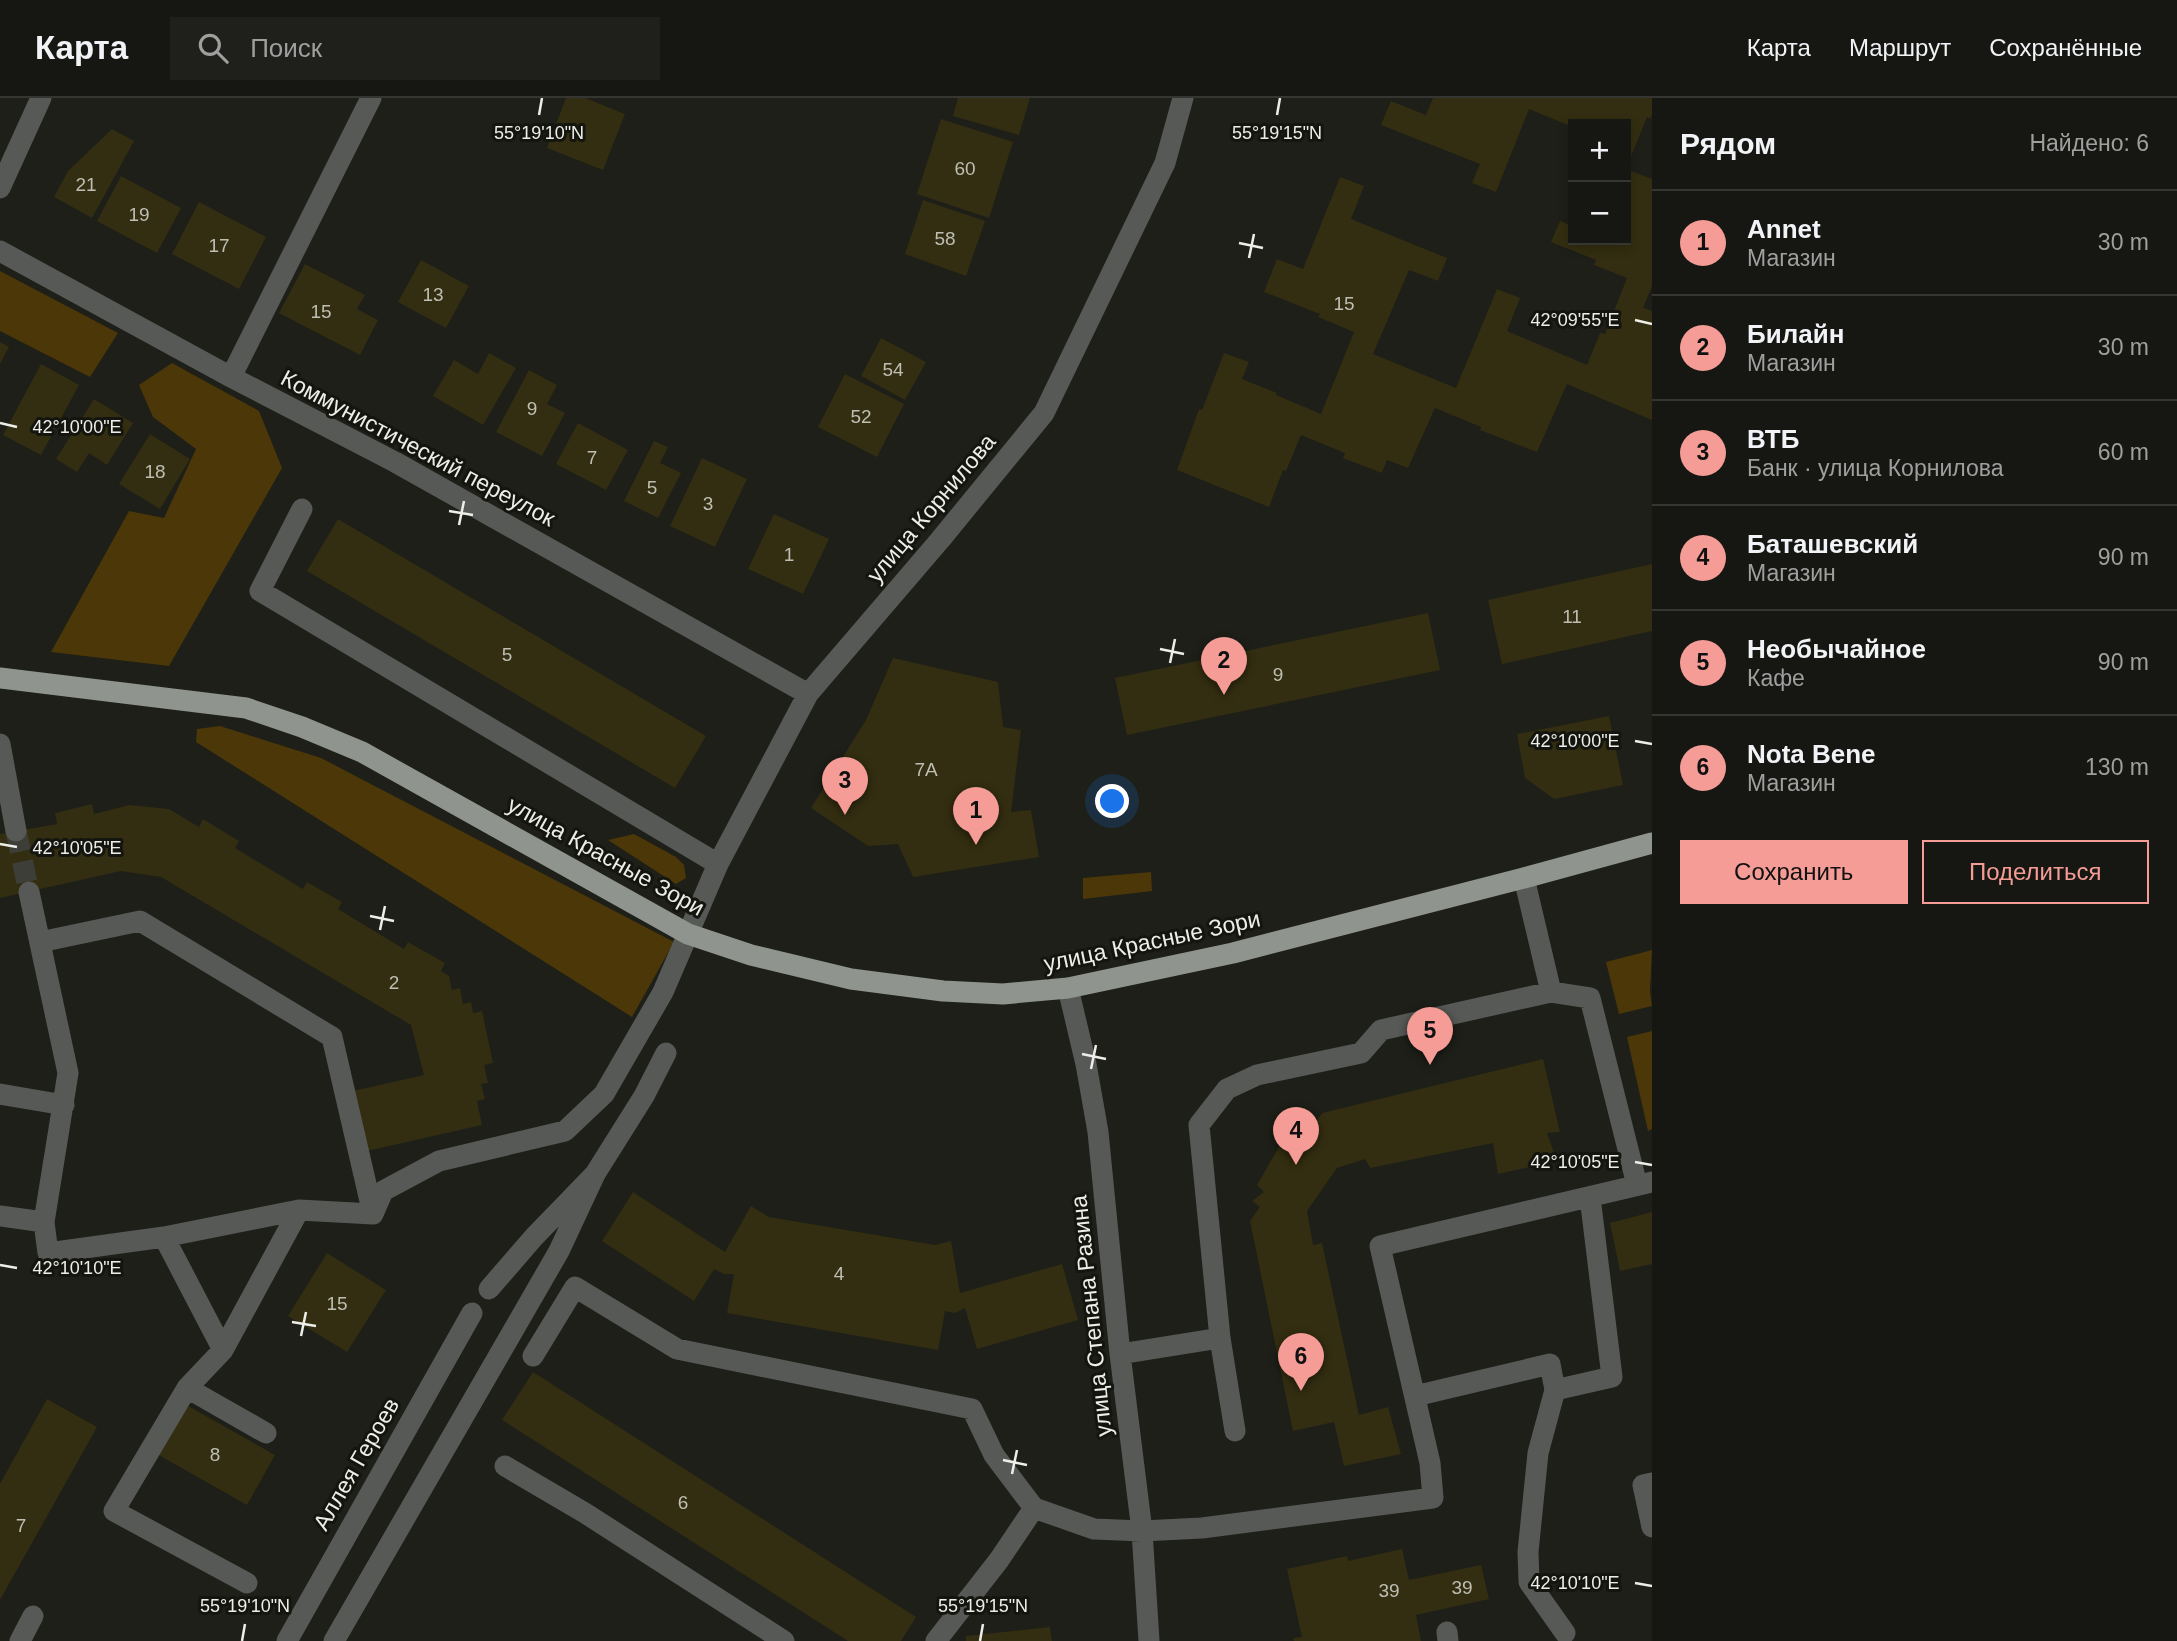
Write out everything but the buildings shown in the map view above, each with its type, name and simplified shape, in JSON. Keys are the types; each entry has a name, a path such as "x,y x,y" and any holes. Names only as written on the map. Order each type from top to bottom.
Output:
{"main road":[{"name":"улица Красные Зори","path":"0,678 246,708 362,752 688,934 751,955 851,979 943,991 1003,994 1068,988 1233,953 1652,843"}],"street":[{"path":"0,188 41,98"},
{"path":"231,377 371,98"},
{"name":"улица Корнилова","path":"373,1214 383,1191 439,1161 565,1131 604,1094 663,992 718,864 808,694 1044,413 1165,163 1183,98"},
{"name":"Коммунистический переулок","path":"0,251 231,377 395,462 808,694"},
{"path":"302,509 260,591 718,864"},
{"path":"0,744 16,831"},
{"path":"1524,878 1551,992"},
{"path":"29,892 68,1073 44,1222 48,1254 164,1237 299,1210 373,1214 332,1037 140,920 40,942"},
{"name":"улица Степана Разина","path":"1068,988 1086,1064 1098,1132 1120,1354 1142,1531 1149,1641"},
{"path":"533,1356 575,1287 677,1349 972,1409 994,1455 1034,1508 1094,1529 1142,1531 1222,1525 1433,1498 1430,1462 1380,1246 1644,1184 1590,998 1551,992 1381,1030 1361,1053 1257,1075 1227,1089 1199,1125 1220,1338 1235,1431"},
{"path":"334,1641 559,1251 594,1174 644,1096 666,1053"},
{"path":"0,1094 64,1105"},
{"path":"489,1289 594,1174"},
{"path":"1555,1390 1612,1377 1590,1197"},
{"path":"247,1583 114,1511 187,1388 223,1350 299,1210"},
{"path":"0,1216 44,1222"},
{"path":"164,1237 223,1350"},
{"name":"Аллея Героев","path":"287,1641 472,1313"},
{"path":"1120,1354 1220,1338"},
{"path":"1415,1396 1550,1364 1555,1390 1538,1453 1528,1552 1529,1582 1565,1633"},
{"path":"187,1388 266,1433"},
{"path":"505,1466 585,1513 784,1641"},
{"path":"1652,1483 1643,1485 1652,1527"},
{"path":"936,1641 999,1560 1034,1508"},
{"path":"20,1641 33,1616"}],"shaded area":[{"path":"0,271 118,333 90,377 0,331"},
{"path":"172,363 259,411 282,468 169,666 51,652 129,511 164,518 196,449 153,417 139,385"},
{"path":"220,726 321,758 674,942 632,1017 196,742 197,729"},
{"path":"634,834 676,857 684,865 686,878 676,884 608,840"},
{"path":"1151,872 1152,891 1083,899 1083,878"},
{"path":"1652,950 1652,1006 1619,1014 1606,962"},
{"path":"1652,1031 1652,1129 1648,1131 1627,1037"}],"tunnel":[{"path":"16,831 29,892"}],"place":[{"name":"Билайн","path":"1224,695"},
{"name":"ВТБ","path":"845,815"},
{"name":"Annet","path":"976,845"},
{"name":"Необычайное","path":"1430,1065"},
{"name":"Баташевский","path":"1296,1165"},
{"name":"Nota Bene","path":"1301,1391"}]}
